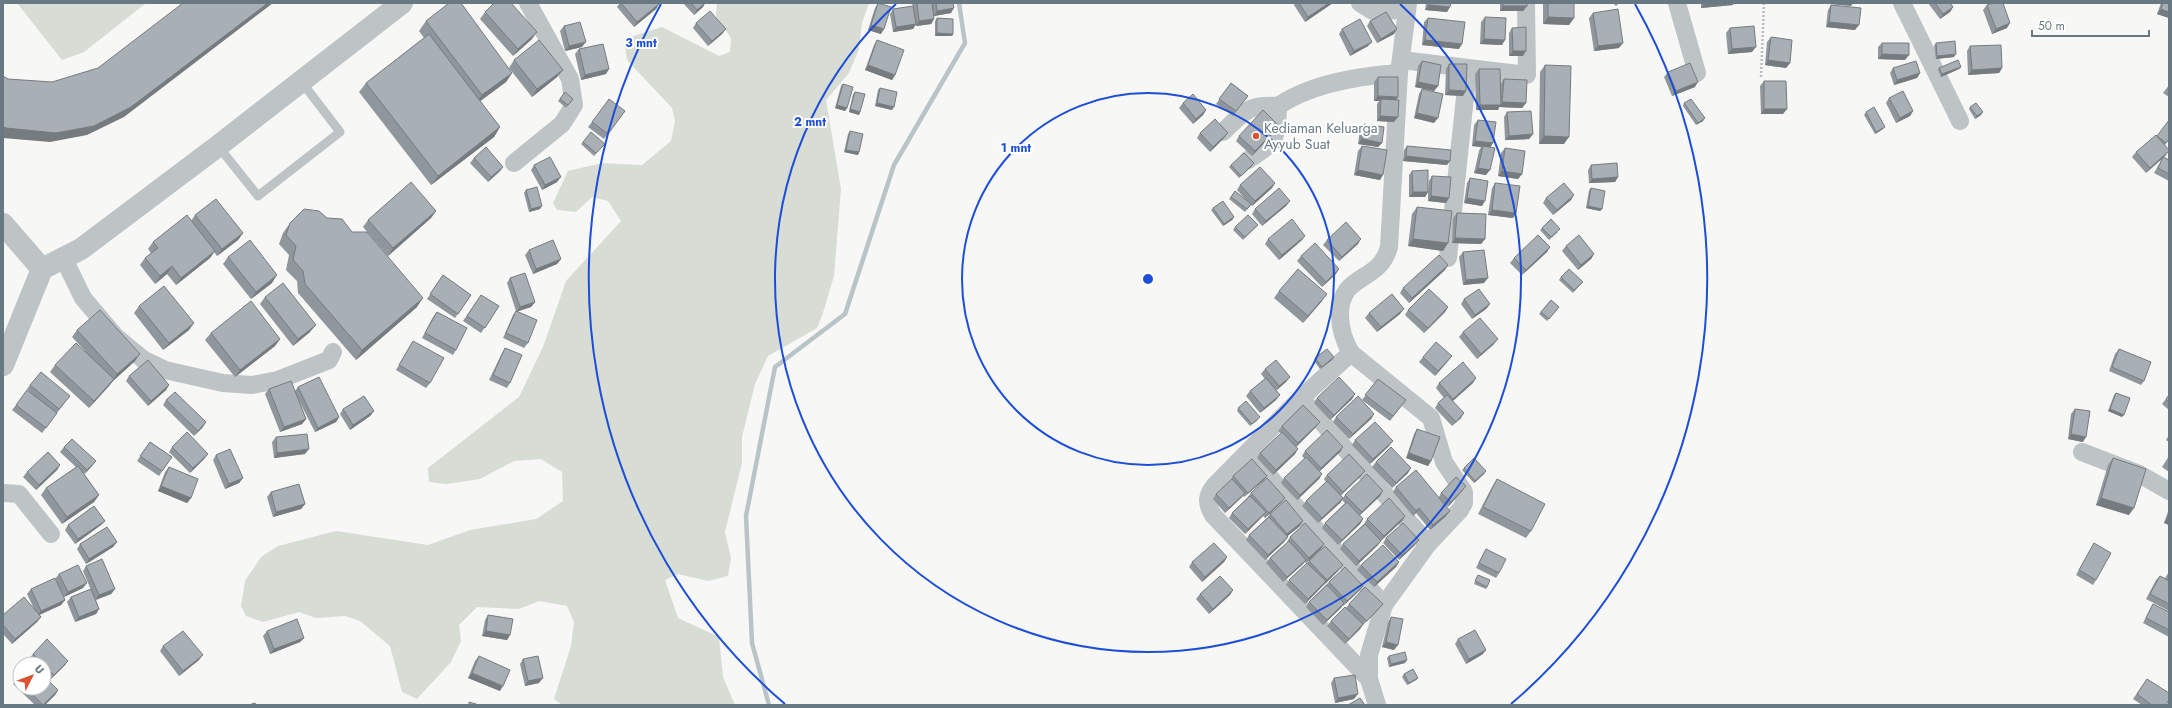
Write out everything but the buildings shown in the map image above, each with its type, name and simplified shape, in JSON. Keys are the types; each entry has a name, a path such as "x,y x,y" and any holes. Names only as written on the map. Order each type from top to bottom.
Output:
{"street":[{"path":"3,365 42,269 81,249 218,146 402,3"},
{"path":"514,164 562,124 574,105 570,79 528,3"},
{"path":"1360,3 1373,11 1408,6 1400,67 1388,251 1381,264 1374,271 1347,289 1340,303 1342,333 1344,341 1351,353 1431,418 1444,462 1464,492 1464,503 1460,510 1428,544 1384,605 1369,655 1369,679 1376,705"},
{"path":"1526,3 1526,93"},
{"path":"1677,3 1697,73"},
{"path":"1902,3 1960,121"},
{"path":"1223,132 1246,110 1259,105 1278,106 1308,91 1400,67 1468,68 1527,75"},
{"path":"1448,258 1468,68"},
{"path":"1248,160 1266,148 1276,137 1278,106"},
{"path":"3,224 42,269"},
{"path":"64,259 83,298 116,337 144,360 165,370 223,383 252,385 278,380 329,360 333,352"},
{"path":"1351,353 1301,398 1210,491 1207,496 1207,506 1213,515 1369,679"},
{"path":"1301,398 1428,544"},
{"path":"2082,452 2139,474 2169,492"},
{"path":"1248,453 1384,605"},
{"path":"3,493 19,494 51,534"}],"lane":[{"path":"218,146 258,196 340,132 301,81"}],"path":[{"path":"1761,77 1764,3"}],"shaded area":[{"path":"17,3 146,3 84,52 62,60"},
{"path":"717,3 869,3 862,23 859,49 849,73 826,100 841,189 834,276 822,316 817,328 768,356 755,384 742,437 742,463 725,532 731,558 728,576 708,581 678,574 665,580 678,618 719,637 723,677 735,705 562,705 554,699 571,646 574,622 567,606 539,601 519,609 477,607 459,625 461,641 451,662 417,699 402,692 390,646 360,621 345,616 316,618 299,612 263,622 246,616 241,606 245,581 261,557 278,546 336,531 428,545 470,530 536,519 563,501 562,472 541,459 514,461 480,479 446,484 429,482 428,468 519,397 543,347 566,281 621,221 608,201 592,197 576,212 557,210 553,203 568,171 602,163 642,165 671,141 675,121 672,108 627,60 624,39 662,27 719,56 730,52 731,38 716,16"}],"waterway":[{"path":"769,705 752,643 746,516 775,367 845,314 894,165 965,43 959,3"}],"place":[{"name":"Kediaman Keluarga Ayyub Suat","path":"1256,136"}]}
